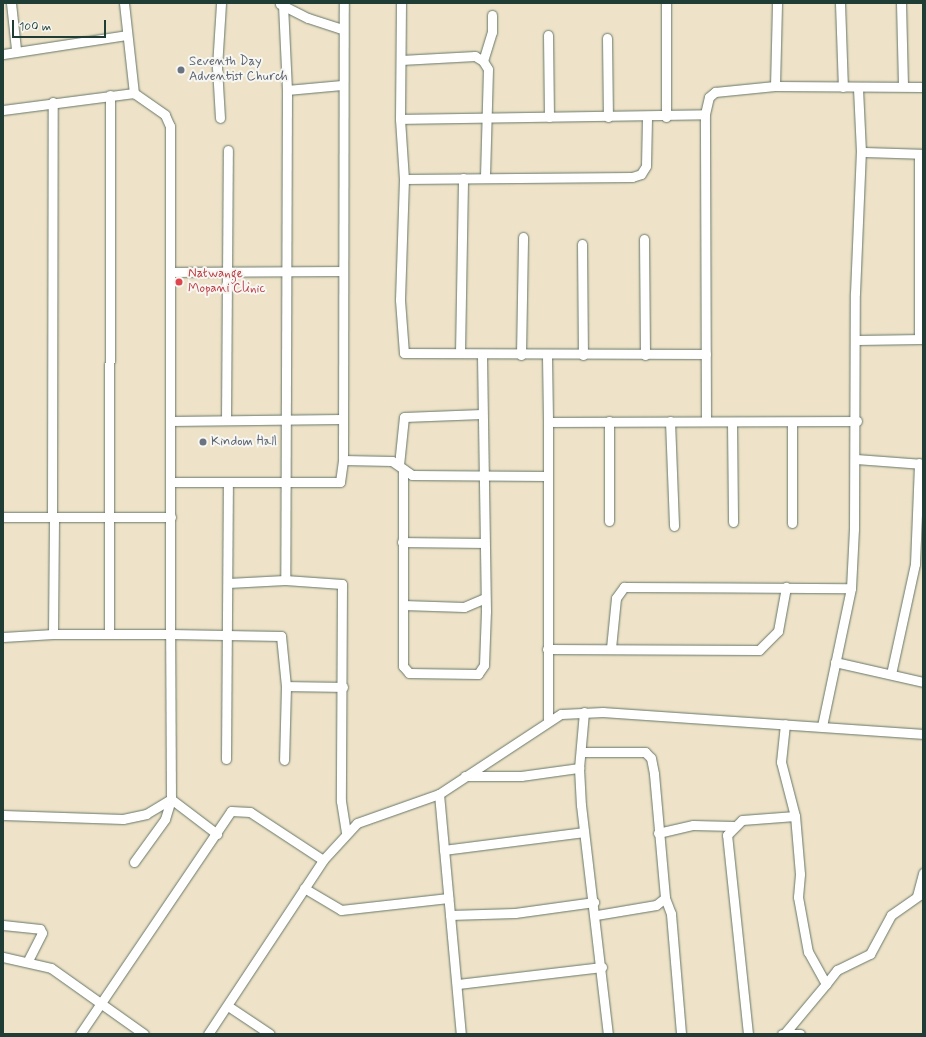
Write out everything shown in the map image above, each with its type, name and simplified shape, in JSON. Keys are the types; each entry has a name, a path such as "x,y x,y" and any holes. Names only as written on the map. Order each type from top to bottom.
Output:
{"street":[{"path":"11,3 16,49"},
{"path":"124,3 134,93"},
{"path":"220,118 217,67 221,3"},
{"path":"170,482 340,482 343,460 342,29 344,3"},
{"path":"401,3 400,119 404,179 402,350 410,354 460,353 482,356 645,356 706,354"},
{"path":"666,3 666,117"},
{"path":"775,86 777,3"},
{"path":"840,3 843,87"},
{"path":"901,3 903,86"},
{"path":"281,4 308,18 342,29"},
{"path":"281,4 287,90 284,272 285,580"},
{"path":"484,61 492,32 492,15"},
{"path":"3,54 16,49 127,35"},
{"path":"548,35 549,117"},
{"path":"607,38 608,117"},
{"path":"401,60 475,56 484,61 488,69 485,176"},
{"path":"287,90 342,85"},
{"path":"706,422 705,114 709,97 715,92 775,86 858,88 903,86 923,87"},
{"path":"822,726 851,588 857,421 857,340 855,293 861,152 858,88"},
{"path":"3,110 53,102 134,93 165,115 170,126 171,798 165,819 134,862"},
{"path":"109,634 111,517 110,95"},
{"path":"53,102 53,634"},
{"path":"400,119 666,117 705,114"},
{"path":"404,179 485,176 641,174 646,166 647,117"},
{"path":"226,420 228,150"},
{"path":"857,340 921,339 921,154 861,152"},
{"path":"460,353 463,178"},
{"path":"521,355 523,237"},
{"path":"644,239 645,356"},
{"path":"582,244 583,355"},
{"path":"170,272 342,271"},
{"path":"482,356 484,476 483,543 485,598 484,665 478,674 405,672 401,467 404,417 482,414"},
{"path":"547,356 548,719"},
{"path":"170,421 342,419"},
{"path":"670,421 674,526"},
{"path":"548,422 857,421"},
{"path":"609,422 609,521"},
{"path":"732,422 733,522"},
{"path":"792,422 792,523"},
{"path":"856,459 921,464 915,564 891,674"},
{"path":"343,460 392,461 412,475 547,476"},
{"path":"226,758 228,482"},
{"path":"3,517 171,517"},
{"path":"402,542 483,543"},
{"path":"228,583 285,580 342,584 343,687 341,801 346,834"},
{"path":"611,648 616,598 624,587 851,588"},
{"path":"547,648 759,650 778,631 786,587"},
{"path":"403,605 464,607 485,598"},
{"path":"3,637 53,634 227,634 282,636 286,686 284,760"},
{"path":"835,662 923,682"},
{"path":"286,686 343,687"},
{"path":"584,712 579,768 584,832 596,915 608,1034"},
{"path":"208,1034 228,1006 323,860 357,823 439,794 548,719 561,714 584,712 822,726 923,734"},
{"path":"785,724 781,762 794,816 800,874 798,898 808,952 826,984"},
{"path":"581,752 638,750 651,758 666,898 671,914 681,1034"},
{"path":"465,776 521,776 579,768"},
{"path":"439,794 448,898 458,984 461,1034"},
{"path":"3,815 123,819 146,814 171,798"},
{"path":"171,798 217,834"},
{"path":"80,1034 217,834 231,811 243,810 323,860"},
{"path":"658,833 693,825 733,826 747,819 794,816"},
{"path":"733,826 727,835 727,852 748,1034"},
{"path":"444,850 584,832"},
{"path":"784,1034 837,970 870,954 891,915 920,894 923,873"},
{"path":"304,888 341,910 448,898"},
{"path":"596,915 656,905 666,898"},
{"path":"450,915 516,913 594,902"},
{"path":"3,925 37,928 42,933 28,961"},
{"path":"3,957 28,961 51,968 144,1034"},
{"path":"458,984 602,967"},
{"path":"228,1006 270,1034"},
{"path":"784,1034 800,1034"}],"place":[{"name":"Seventh Day Adventist Church","path":"181,70"},
{"name":"Natwange Mopani Clinic","path":"179,282"},
{"name":"Kindom Hall","path":"203,442"}]}
